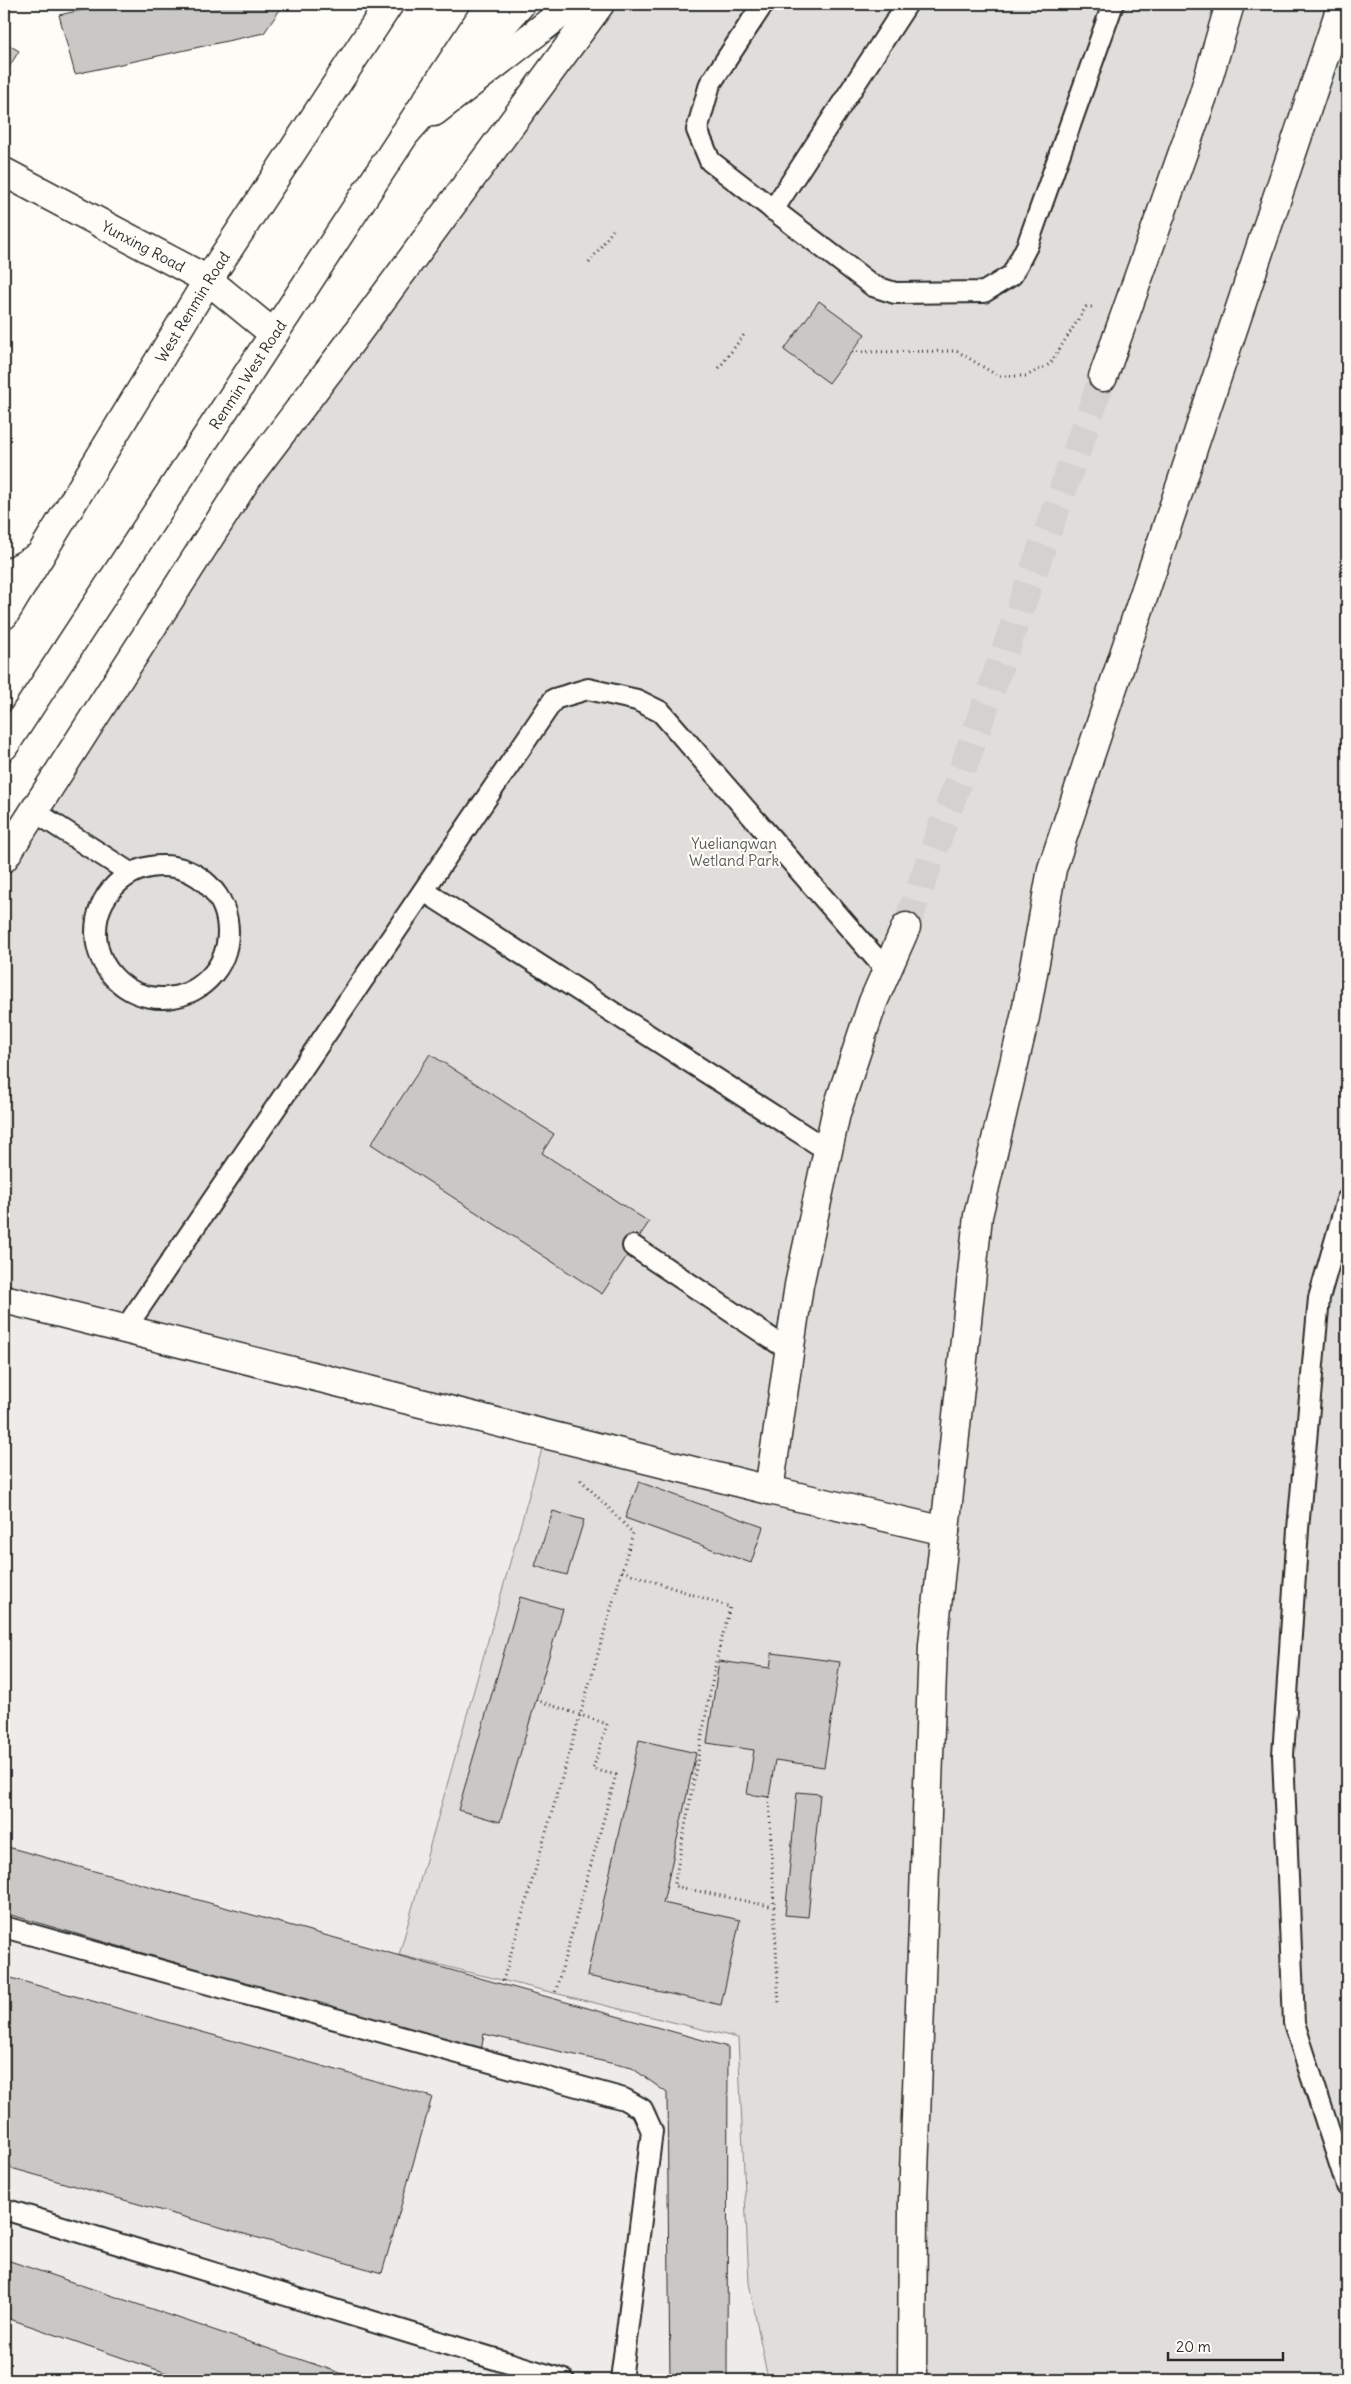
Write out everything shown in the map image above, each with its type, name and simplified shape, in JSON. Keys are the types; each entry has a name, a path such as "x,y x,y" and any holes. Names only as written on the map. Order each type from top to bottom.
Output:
{"main road":[{"name":"West Renmin Road","path":"4,615 208,280 389,4"},
{"name":"Renmin West Road","path":"4,746 490,4"},
{"path":"403,136 521,4"},
{"path":"403,136 573,4"},
{"path":"4,858 248,477 346,348 600,4"},
{"path":"1103,377 1204,96 1230,4"},
{"path":"912,2380 914,2201 933,1645 978,1216 1025,1017 1052,869 1342,4"},
{"name":"Yunxing Road","path":"4,172 208,280 274,334"},
{"path":"4,576 40,556"},
{"path":"769,1490 799,1285 827,1150 839,1104 873,1002 906,927"},
{"path":"4,1299 589,1446 945,1532"}],"lane":[{"path":"763,4 710,84 698,130 710,161 873,286 895,293 984,292 1012,275 1027,246 1113,4"},
{"path":"773,210 907,4"},
{"path":"125,1329 554,699 588,689 637,700 661,712 886,971"},
{"path":"34,811 130,873"},
{"path":"169,865 189,871 206,881 218,897 226,916 228,936 224,956 211,976 194,990 172,998 148,997 127,989 109,974 99,954 95,931 100,908 112,888 130,873 149,866 169,865"},
{"path":"424,891 827,1150"},
{"path":"1347,1200 1319,1298 1298,1529 1283,1755 1294,2023 1347,2186"},
{"path":"634,1246 790,1351"},
{"path":"4,1927 624,2099 642,2109 652,2131 621,2380"},
{"path":"4,2209 564,2380"}],"path":[{"path":"589,263 613,230"},
{"path":"852,352 957,351 998,376 1026,376 1050,364 1086,307 1129,304"},
{"path":"719,368 746,332"},
{"path":"503,1980 633,1534 581,1480 589,1446"},
{"path":"622,1571 730,1607 716,1661 674,1886 774,1907"},
{"path":"536,1700 607,1724 594,1769 616,1775 555,1993"},
{"path":"769,1797 779,2005"}],"shaded area":[{"path":"4,1299 546,1435 399,1955 738,2038 749,2283 768,2380 4,2380"}],"green space":[{"name":"Yueliangwan Wetland Park","path":"600,4 1347,4 1347,2380 768,2380 749,2283 738,2038 399,1955 546,1435 4,1299 4,858 217,523"}],"building":[{"path":"109,4 284,4 264,33 75,74 59,15"},
{"path":"4,42 19,51 4,75"},
{"path":"819,301 865,334 829,383 784,350"},
{"path":"430,1054 554,1134 542,1153 649,1222 602,1294 371,1144"},
{"path":"639,1482 763,1527 751,1563 625,1518"},
{"path":"553,1511 584,1520 567,1575 535,1566"},
{"path":"520,1597 563,1609 500,1822 458,1810"},
{"path":"772,1653 840,1662 824,1767 775,1760 769,1797 747,1794 754,1750 707,1743 719,1661 770,1668"},
{"path":"639,1740 696,1753 663,1903 740,1920 721,2005 587,1976"},
{"path":"797,1792 820,1794 808,1917 785,1915"},
{"path":"4,1846 728,2047 727,2380 670,2380 667,2093 632,2068 484,2034 481,2051 4,1913"},
{"path":"4,1976 432,2097 382,2273 4,2166"},
{"path":"4,2259 361,2380 187,2380 4,2317"}],"tunnel":[{"path":"906,927 1103,377"}]}
